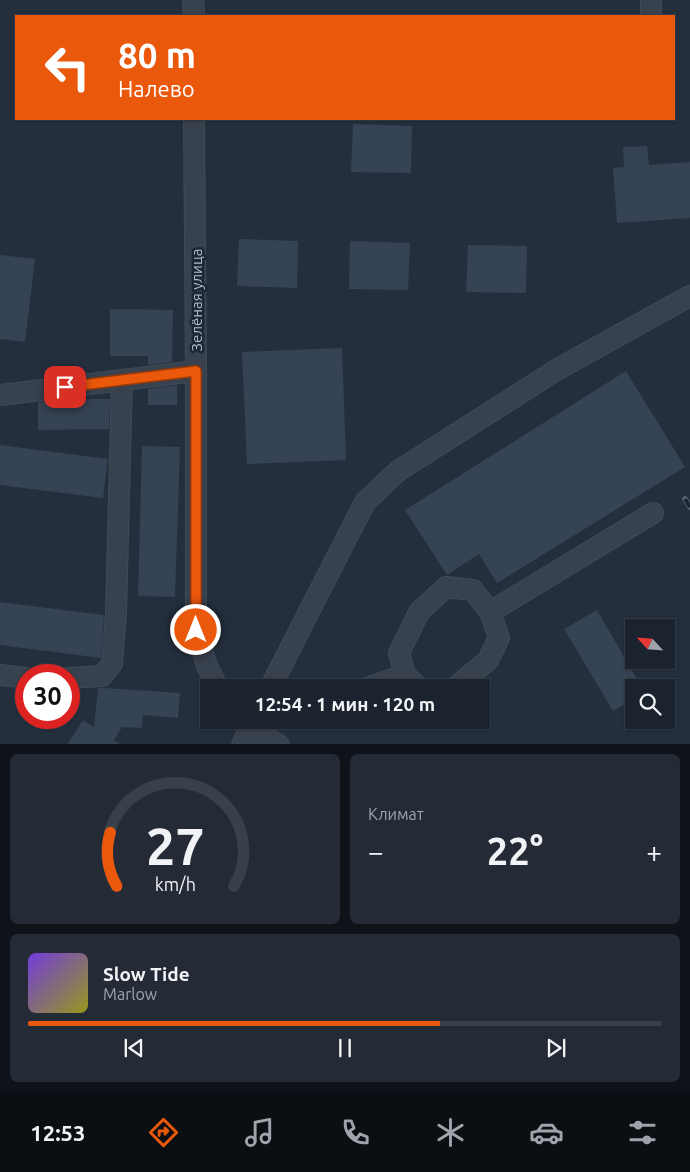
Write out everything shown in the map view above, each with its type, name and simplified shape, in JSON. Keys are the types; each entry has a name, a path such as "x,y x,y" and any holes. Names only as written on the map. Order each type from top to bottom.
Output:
{"street":[{"path":"194,0 194,15"},
{"path":"651,0 651,15"},
{"name":"Зелёная улица","path":"194,120 196,630 207,666 214,679"},
{"path":"275,679 365,502 398,471 558,369 690,296"},
{"path":"0,395 196,371"},
{"path":"80,677 102,676 112,664 116,612 122,380"},
{"path":"490,612 653,513"},
{"path":"411,679 399,653 419,612 446,587 473,590 490,612 499,638 488,660 466,679"},
{"path":"0,675 15,677"},
{"path":"249,729 279,744"}],"building":[{"path":"353,124 412,126 411,173 351,172"},
{"path":"647,146 649,165 690,162 690,218 617,223 613,168 624,167 623,147"},
{"path":"239,239 298,241 297,288 237,286"},
{"path":"350,241 410,243 408,290 349,289"},
{"path":"468,245 527,246 526,293 466,292"},
{"path":"0,255 35,259 25,342 0,339"},
{"path":"110,309 173,310 172,362 148,365 148,356 110,356"},
{"path":"342,348 346,460 247,464 242,352"},
{"path":"626,371 685,467 497,583 479,554 447,575 405,510"},
{"path":"177,385 177,405 148,405 148,389"},
{"path":"62,399 110,399 109,429 38,430 38,402"},
{"path":"0,445 108,459 103,498 0,485"},
{"path":"142,446 180,447 175,597 138,596"},
{"path":"0,602 104,615 101,658 0,645"},
{"path":"597,610 625,659 625,669 631,669 637,679 625,679 625,704 613,711 564,629"},
{"path":"98,688 180,693 178,718 143,715 142,728 122,727 114,740 120,744 68,744 77,729 80,729 83,720 94,727"}],"railway":[{"path":"685,499 690,507"}],"route":[{"path":"65,387 196,371 196,630"}]}
